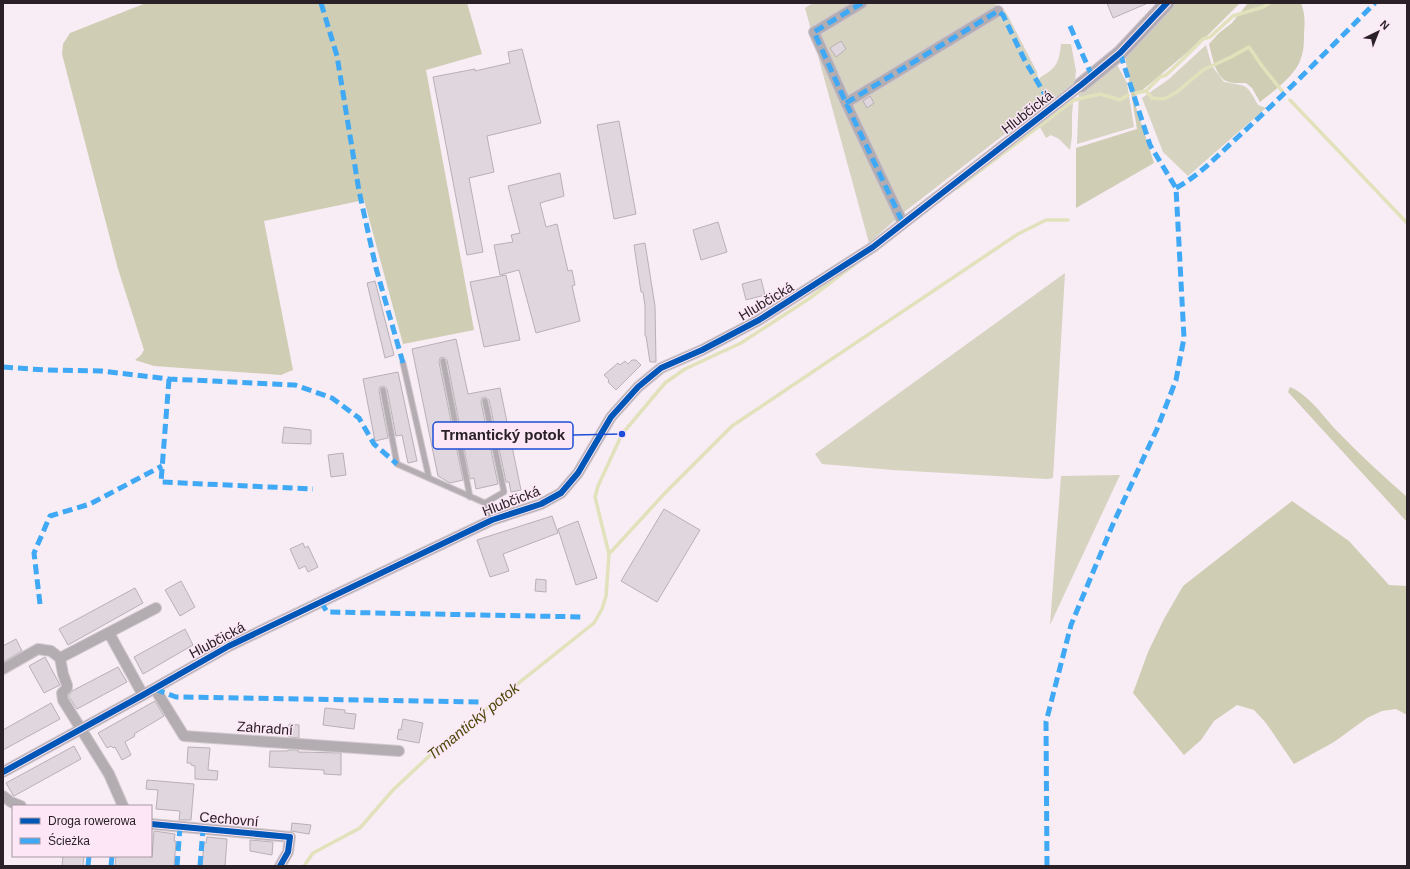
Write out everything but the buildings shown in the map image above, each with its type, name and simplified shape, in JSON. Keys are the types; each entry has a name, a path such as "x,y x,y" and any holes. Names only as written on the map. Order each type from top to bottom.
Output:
{"street":[{"path":"862,3 814,32 903,223"},
{"path":"1081,85 1120,53 1166,3"},
{"path":"846,103 998,11"},
{"name":"Hlubčická","path":"3,772 230,646 492,520 541,504 560,493 578,473 611,417 638,387 661,368 702,350 760,320 873,247 1081,85"},
{"path":"60,658 156,608"},
{"path":"109,633 143,695"},
{"path":"3,669 38,648 51,651 60,658 67,685 62,693 63,698 109,774 123,805"},
{"name":"Zahradní","path":"154,689 184,736 399,751"},
{"path":"3,796 18,805"},
{"name":"Cechovní","path":"152,824 290,838 288,852 280,866"}],"lane":[{"path":"443,361 470,497"},
{"path":"403,363 429,478"},
{"path":"383,390 397,464 485,503 492,520"},
{"path":"485,401 504,492 485,503"}],"shaded area":[{"path":"146,3 467,3 482,54 426,70 474,330 403,344 364,200 264,221 293,370 281,375 154,366 135,360 144,350 118,269 62,54 63,44 70,33"},
{"path":"813,3 992,3 1003,8 1008,16 1037,72 1038,80 1056,65 1059,58 1061,44 1071,44 1076,71 1070,150 1059,139 1051,135 1046,138 1032,113 903,213 869,243 805,8"},
{"path":"1174,3 1240,3 1209,34 1133,98 1154,163 1076,208 1076,148 1137,129 1125,56"},
{"path":"1248,3 1301,3 1304,14 1304,46 1299,64 1284,82 1260,102 1252,88 1246,83 1229,82 1221,77 1214,63 1209,44 1219,33 1232,23"},
{"path":"1206,45 1212,66 1224,82 1242,85 1248,89 1258,105 1266,108 1188,176 1163,152 1142,98 1169,79"},
{"path":"1116,63 1127,83 1134,127 1077,144 1079,92"},
{"path":"1065,273 1053,478 1047,479 893,470 822,464 815,454"},
{"path":"1290,387 1304,395 1354,448 1407,497 1407,522 1288,392"},
{"path":"1120,475 1050,625 1061,476"},
{"path":"1292,501 1349,541 1389,585 1407,586 1407,715 1396,709 1382,711 1367,718 1334,742 1294,764 1266,723 1254,710 1237,705 1214,721 1201,740 1184,755 1133,693 1148,652 1164,619 1183,586"}],"waterway":[{"path":"1136,93 1146,91 1160,77 1166,75 1203,39 1210,37 1233,16 1263,7 1270,3"},
{"path":"1146,91 1152,98 1164,99 1177,92 1203,70 1249,47 1282,91"},
{"name":"Trmantický potok","path":"957,188 1074,100 1100,94 1120,100 1128,95"},
{"path":"1290,100 1407,223"},
{"path":"609,554 665,493 732,426 1018,234 1046,220 1068,220"},
{"name":"Trmantický potok","path":"304,866 313,853 360,828 393,790 441,745 594,623 602,609 606,596 609,554 595,497 598,486 622,434 665,383 685,369 741,343 810,298 859,261"}],"marked path":[{"path":"321,3 337,56 359,191 376,268 403,363"},
{"path":"862,3 814,32 903,223"},
{"path":"1176,188 1201,171 1256,121 1375,3"},
{"path":"846,103 998,11 1003,15 1025,61 1053,108"},
{"path":"1070,26 1092,76"},
{"path":"1047,866 1046,722 1071,625 1113,524 1157,429 1176,380 1184,338 1176,188 1150,145 1120,53"},
{"path":"3,367 45,370 101,371 169,379 295,385 332,398 359,418 374,444 397,464"},
{"path":"169,379 161,482 313,489"},
{"path":"40,604 34,553 50,516 90,504 162,466"},
{"path":"321,602 327,612 585,617"},
{"path":"155,689 176,697 481,702"},
{"path":"177,866 180,827"},
{"path":"200,866 203,829"},
{"path":"88,866 89,857"},
{"path":"111,866 112,857"}],"cycle path":[{"path":"3,772 229,646 492,520 541,504 561,493 578,473 611,417 638,387 661,368 702,350 759,320 873,247 1120,53 1167,3"},
{"path":"152,824 290,837 288,852 280,866"}],"place":[{"name":"Trmantický potok","path":"622,434"}]}
